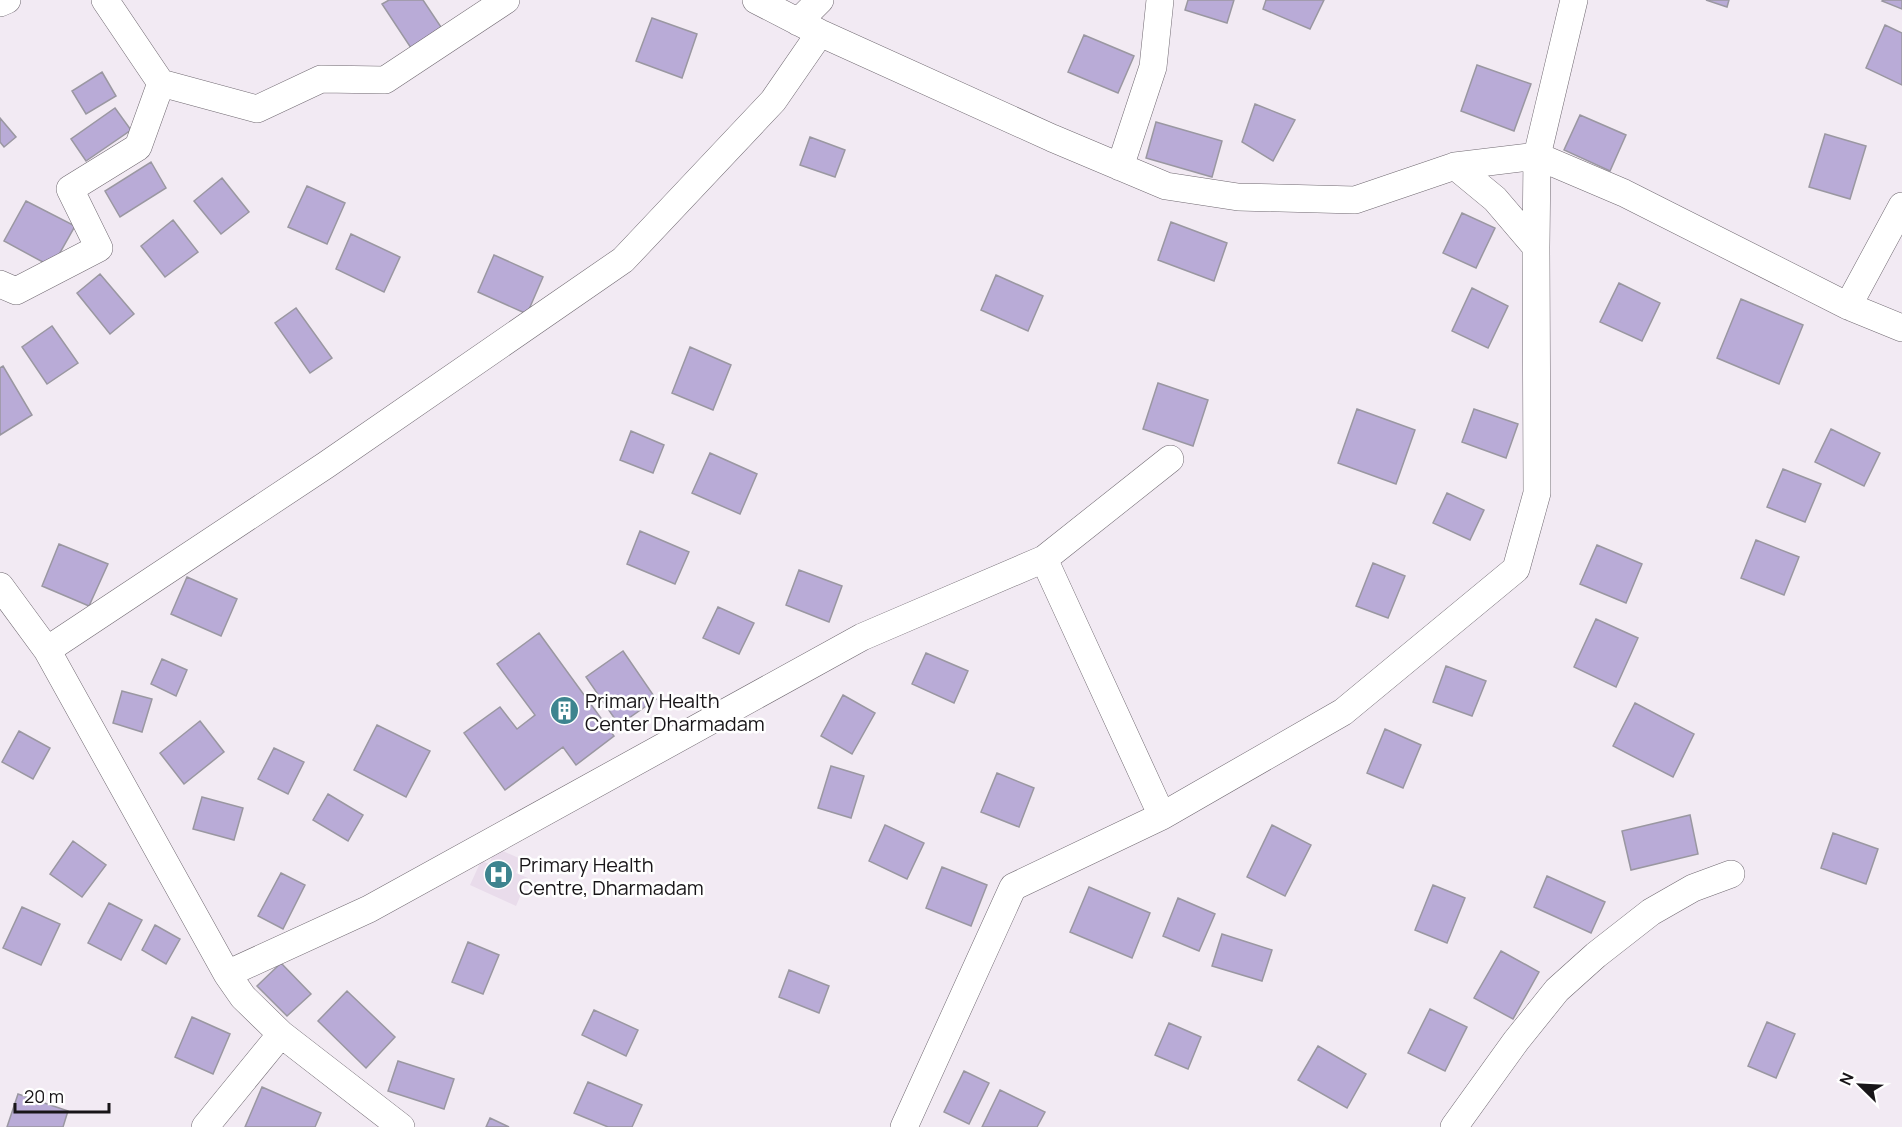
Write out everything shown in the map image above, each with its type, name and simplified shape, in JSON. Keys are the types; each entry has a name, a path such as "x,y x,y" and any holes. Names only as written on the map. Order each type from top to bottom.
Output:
{"street":[{"path":"0,3 7,0"},
{"path":"105,0 161,83 257,109 321,79 385,80 506,0"},
{"path":"756,0 809,27 1052,138 1166,186 1238,197 1354,200 1455,166 1537,156 1624,193 1848,306 1902,328"},
{"path":"47,650 326,465 623,260 773,101 820,0"},
{"path":"1120,167 1153,67 1160,0"},
{"path":"904,1127 1013,886 1162,816 1343,712 1516,569 1537,493 1537,156 1574,0"},
{"path":"0,284 16,291 99,248 70,189 138,147 161,83"},
{"path":"1455,166 1495,200 1536,246"},
{"path":"1848,306 1902,206"},
{"path":"227,975 369,909 862,638 1044,559 1170,459"},
{"path":"1044,559 1162,816"},
{"path":"0,586 47,650 227,975 243,996 281,1034 401,1127"},
{"path":"1454,1127 1516,1041 1557,990 1596,955 1651,912 1693,888 1731,874"},
{"path":"205,1127 281,1034"}],"shaded area":[{"name":"Primary Health Centre, Dharmadam","path":"496,848 521,859 516,873 528,878 516,906 470,885 481,861 489,864"}],"building":[{"path":"389,0 423,0 441,27 411,48 382,4"},
{"path":"1188,0 1234,0 1227,23 1185,10"},
{"path":"1266,0 1324,0 1310,29 1263,9"},
{"path":"1706,0 1729,0 1727,7"},
{"path":"1902,0 1902,9 1882,1"},
{"path":"652,18 697,34 682,78 636,61"},
{"path":"1885,25 1902,33 1902,85 1866,68"},
{"path":"1084,35 1134,56 1118,93 1068,72"},
{"path":"1477,65 1531,84 1514,131 1461,111"},
{"path":"102,72 116,96 86,114 72,91"},
{"path":"1255,104 1295,120 1273,161 1242,142"},
{"path":"115,108 131,130 86,161 71,139"},
{"path":"1580,115 1626,135 1610,171 1564,150"},
{"path":"0,118 16,137 4,147 0,142"},
{"path":"1156,122 1222,141 1212,177 1146,158"},
{"path":"1825,134 1866,146 1850,199 1809,187"},
{"path":"810,137 845,150 835,177 800,165"},
{"path":"151,162 166,188 120,217 105,191"},
{"path":"222,178 249,212 221,234 194,201"},
{"path":"307,186 345,203 327,244 288,227"},
{"path":"26,201 75,226 52,267 4,241"},
{"path":"1462,213 1495,228 1476,268 1443,253"},
{"path":"173,220 198,252 165,277 141,246"},
{"path":"1171,222 1227,243 1214,281 1158,260"},
{"path":"351,234 400,257 384,292 336,269"},
{"path":"494,255 543,277 527,314 478,292"},
{"path":"100,274 134,314 110,334 77,293"},
{"path":"996,275 1043,296 1028,331 981,310"},
{"path":"1619,283 1660,303 1642,341 1600,322"},
{"path":"1472,288 1508,306 1488,348 1452,331"},
{"path":"1741,299 1803,325 1779,384 1717,358"},
{"path":"296,308 332,358 310,373 275,323"},
{"path":"52,326 78,363 47,384 22,347"},
{"path":"690,347 731,365 713,410 672,393"},
{"path":"3,366 32,415 0,435 0,368"},
{"path":"1158,383 1208,400 1193,446 1143,429"},
{"path":"1357,409 1415,430 1396,484 1338,463"},
{"path":"1474,409 1518,424 1506,458 1462,442"},
{"path":"1831,429 1880,453 1864,486 1815,462"},
{"path":"631,431 664,445 653,473 620,460"},
{"path":"710,453 757,474 740,514 692,493"},
{"path":"1783,469 1821,484 1805,522 1767,507"},
{"path":"1447,493 1484,510 1470,540 1433,523"},
{"path":"640,531 689,552 675,584 627,564"},
{"path":"1756,540 1799,557 1784,595 1741,578"},
{"path":"59,544 108,564 89,606 42,586"},
{"path":"1597,545 1642,564 1626,603 1580,584"},
{"path":"1373,563 1405,576 1388,618 1356,606"},
{"path":"799,570 842,586 829,622 786,605"},
{"path":"187,577 237,599 221,636 171,614"},
{"path":"718,607 754,623 739,654 703,638"},
{"path":"1596,619 1638,638 1616,687 1574,667"},
{"name":"Primary Health Center Dharmadam","path":"539,633 614,736 576,765 563,747 505,790 464,733 500,707 517,729 535,715 497,664"},
{"path":"623,651 656,699 619,725 586,677"},
{"path":"926,653 968,671 954,703 912,684"},
{"path":"162,659 187,670 176,696 151,684"},
{"path":"1446,666 1486,681 1472,716 1433,702"},
{"path":"122,691 152,699 142,732 113,723"},
{"path":"843,695 875,713 852,754 821,736"},
{"path":"1635,703 1694,734 1673,777 1613,746"},
{"path":"200,721 224,752 184,784 160,753"},
{"path":"377,725 430,751 406,797 354,770"},
{"path":"1385,729 1421,745 1403,788 1367,773"},
{"path":"19,731 50,748 33,779 2,762"},
{"path":"274,748 304,762 288,794 258,779"},
{"path":"831,766 864,776 851,818 818,808"},
{"path":"997,773 1034,788 1019,827 981,812"},
{"path":"328,794 363,815 348,841 313,820"},
{"path":"202,797 243,808 234,840 193,829"},
{"path":"1690,815 1698,854 1631,870 1622,831"},
{"path":"885,825 924,843 907,879 869,861"},
{"path":"1272,825 1311,845 1285,896 1247,877"},
{"path":"1833,833 1878,849 1866,884 1821,868"},
{"path":"73,841 106,865 82,897 50,874"},
{"path":"942,867 987,885 971,926 926,908"},
{"path":"281,873 305,885 283,929 258,916"},
{"path":"1547,876 1605,902 1591,933 1534,907"},
{"path":"1433,885 1465,898 1447,943 1415,930"},
{"path":"1089,887 1150,913 1132,958 1070,932"},
{"path":"1178,898 1215,914 1199,951 1163,936"},
{"path":"109,903 142,920 121,960 88,943"},
{"path":"22,907 60,924 41,965 3,948"},
{"path":"155,925 180,939 166,964 142,950"},
{"path":"1222,934 1272,950 1262,981 1212,966"},
{"path":"468,942 499,955 483,994 452,982"},
{"path":"1501,951 1539,972 1513,1019 1474,998"},
{"path":"281,963 311,994 287,1016 257,986"},
{"path":"789,970 829,986 819,1013 779,997"},
{"path":"347,991 395,1037 366,1068 318,1021"},
{"path":"1430,1009 1467,1027 1445,1071 1408,1053"},
{"path":"594,1010 638,1030 626,1056 582,1035"},
{"path":"192,1017 230,1034 213,1074 175,1057"},
{"path":"1767,1022 1795,1034 1776,1078 1748,1066"},
{"path":"1169,1023 1201,1037 1188,1069 1155,1055"},
{"path":"1318,1046 1366,1074 1347,1108 1298,1080"},
{"path":"398,1061 454,1079 444,1109 388,1091"},
{"path":"964,1071 989,1083 969,1124 944,1112"},
{"path":"588,1082 642,1105 632,1127 608,1127 574,1113"},
{"path":"262,1087 321,1113 315,1127 245,1127"},
{"path":"1000,1090 1045,1112 1037,1127 982,1127"},
{"path":"18,1094 68,1111 63,1127 7,1127"},
{"path":"490,1118 509,1127 486,1127"}],"place":[{"name":"Primary Health Center Dharmadam","path":"564,711"},
{"name":"Primary Health Centre, Dharmadam","path":"498,875"}]}
